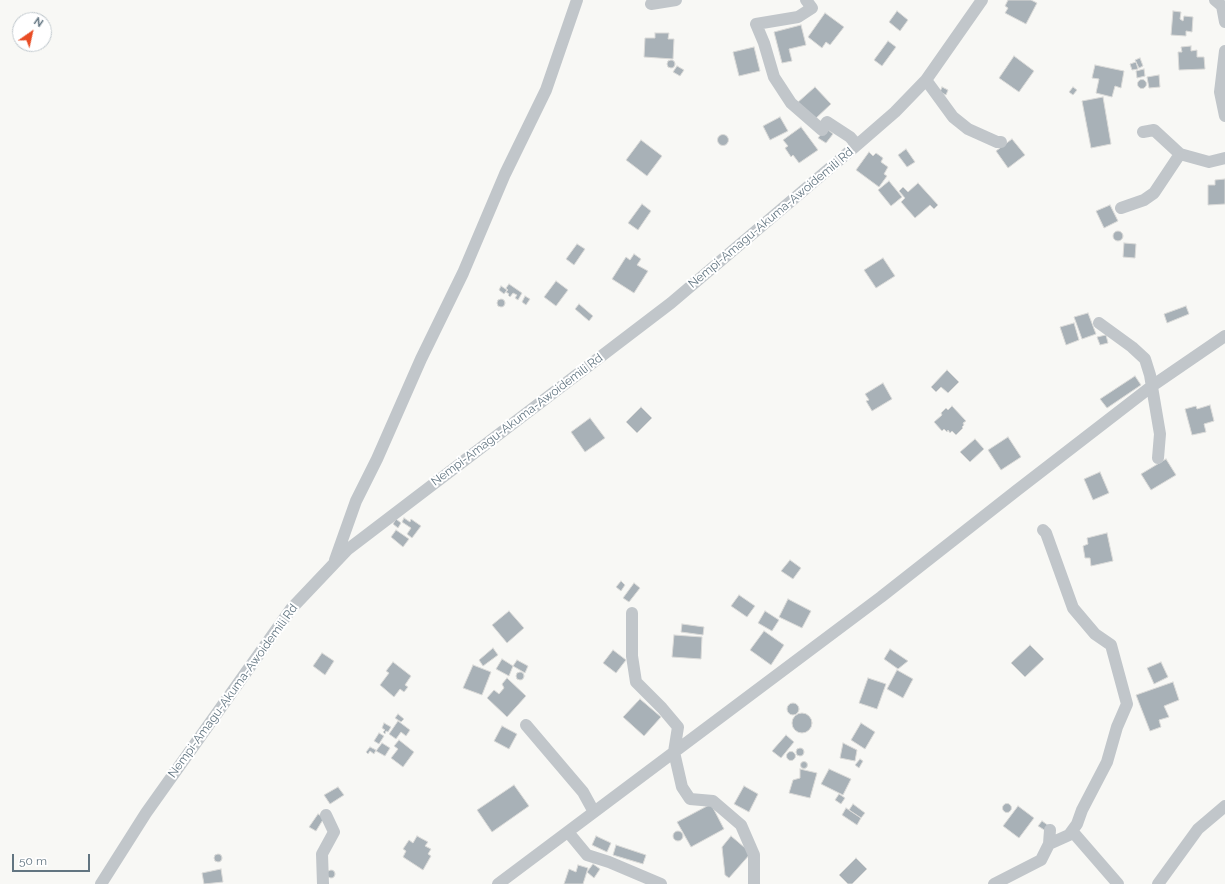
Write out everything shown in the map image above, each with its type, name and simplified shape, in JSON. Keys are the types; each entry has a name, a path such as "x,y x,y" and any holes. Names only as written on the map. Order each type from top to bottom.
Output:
{"street":[{"path":"333,565 356,501 463,273 505,174 546,90 577,0"},
{"path":"651,4 676,0"},
{"path":"806,0 812,8 798,17 756,24 764,43 774,76 791,103 822,130 827,122 850,138 857,145"},
{"name":"Nempi-Amagu-Akuma-Awoidemili Rd","path":"101,884 146,814 290,609 333,565 354,545 671,303 895,112 926,80 982,0"},
{"path":"1215,0 1222,6 1225,16"},
{"path":"1225,51 1220,92 1225,116"},
{"path":"926,80 953,117 968,129 997,142 1001,142"},
{"path":"1143,132 1154,130 1180,154 1209,162 1225,158"},
{"path":"1121,208 1144,200 1154,193 1180,154"},
{"path":"1099,323 1132,347 1145,359 1150,375 1160,434 1158,458"},
{"path":"504,882 594,812 882,597 1152,386 1225,337"},
{"path":"1043,530 1046,533 1073,608 1095,634 1110,645 1127,704 1117,727 1107,762 1082,810 1077,824 1069,835 1049,844"},
{"path":"632,613 632,656 636,682 662,708 678,727 674,752 682,787 690,799 713,801 741,825 754,855 754,884"},
{"path":"526,725 583,792 594,812"},
{"path":"1158,884 1198,829 1225,806"},
{"path":"323,884 322,854 334,832 326,815"},
{"path":"994,884 1041,860 1049,844 1050,830"},
{"path":"1072,831 1118,884"},
{"path":"568,832 587,855 609,862 661,884"}],"building":[{"path":"1008,0 1031,0 1037,3 1026,24 1005,13 1008,8 1005,6"},
{"path":"897,11 908,20 900,31 889,22"},
{"path":"1173,11 1181,12 1180,19 1183,21 1184,16 1193,17 1192,32 1186,31 1186,36 1171,35"},
{"path":"825,13 844,27 830,45 826,42 822,48 808,37"},
{"path":"801,25 806,45 789,49 792,61 782,63 774,32"},
{"path":"655,33 669,33 668,39 674,39 673,59 644,57 645,38 655,38"},
{"path":"888,41 896,47 882,66 874,60"},
{"path":"1191,46 1191,51 1197,50 1197,57 1204,57 1205,69 1179,70 1178,52 1182,52 1181,47"},
{"path":"754,47 760,71 739,76 733,52"},
{"path":"1014,56 1034,71 1019,92 999,78"},
{"path":"1140,58 1143,66 1139,68 1135,60"},
{"path":"669,60 673,60 675,64 673,68 669,68 667,66 667,62"},
{"path":"1136,62 1138,69 1132,70 1130,64"},
{"path":"1095,65 1124,71 1121,88 1115,86 1112,97 1096,93 1099,79 1092,78"},
{"path":"677,66 684,70 680,76 673,72"},
{"path":"1144,69 1145,76 1137,78 1136,71"},
{"path":"1159,75 1160,87 1149,88 1147,77"},
{"path":"1140,80 1144,80 1146,84 1144,88 1140,88 1138,86 1138,82"},
{"path":"815,87 831,104 814,120 797,103"},
{"path":"942,87 948,90 946,95 940,92"},
{"path":"1073,87 1077,90 1073,95 1069,92"},
{"path":"1103,97 1111,144 1091,148 1082,101"},
{"path":"780,117 788,131 770,140 763,126"},
{"path":"801,127 818,150 799,163 793,155 791,157 785,148 788,146 783,140"},
{"path":"826,128 833,134 826,143 818,138"},
{"path":"723,134 727,136 729,140 727,144 723,146 719,144 717,140 719,136"},
{"path":"1012,139 1025,155 1008,168 996,151"},
{"path":"641,140 662,156 647,176 626,160"},
{"path":"906,149 915,162 907,167 898,155"},
{"path":"869,152 873,156 876,153 883,158 881,162 888,167 884,174 887,176 879,187 856,170"},
{"path":"1225,179 1225,204 1208,205 1208,185 1215,185 1215,180"},
{"path":"889,181 902,197 891,206 878,190"},
{"path":"918,183 938,205 934,209 930,205 915,218 901,202 905,198 899,191 903,187 908,192"},
{"path":"642,204 651,211 638,230 628,223"},
{"path":"1110,205 1118,221 1104,228 1096,211"},
{"path":"1116,231 1120,231 1122,232 1122,240 1116,241 1113,238 1113,234"},
{"path":"1124,243 1136,244 1135,258 1123,257"},
{"path":"577,244 585,249 574,265 566,259"},
{"path":"634,254 641,259 637,265 648,271 634,293 612,279 626,257 630,260"},
{"path":"883,258 895,276 876,288 864,270"},
{"path":"556,281 568,290 556,306 544,297"},
{"path":"509,284 522,293 518,300 515,298 517,295 513,293 510,297 506,292 508,290 506,288"},
{"path":"501,286 507,290 504,294 499,290"},
{"path":"525,296 530,299 526,305 522,302"},
{"path":"501,299 504,300 504,306 501,307 498,306 497,303 498,300"},
{"path":"579,304 593,316 589,321 575,309"},
{"path":"1186,306 1189,314 1167,323 1164,314"},
{"path":"1088,313 1096,334 1082,339 1074,317"},
{"path":"1074,323 1079,340 1066,345 1060,327"},
{"path":"1106,335 1108,343 1100,345 1097,337"},
{"path":"947,370 959,382 948,393 941,387 936,392 931,387"},
{"path":"1135,376 1141,385 1107,408 1100,399"},
{"path":"883,383 892,399 872,411 866,401 869,400 865,394"},
{"path":"1210,405 1214,421 1204,424 1206,432 1192,435 1185,409 1196,406 1197,409"},
{"path":"952,406 966,421 963,423 963,428 956,435 952,431 950,433 948,430 947,432 944,429 942,431 934,422 942,415 941,413 946,408 948,410"},
{"path":"641,407 652,418 637,433 626,422"},
{"path":"590,418 605,438 585,452 571,432"},
{"path":"1008,437 1021,457 1001,470 988,450"},
{"path":"975,439 984,449 970,462 960,452"},
{"path":"1166,459 1176,475 1151,490 1141,474"},
{"path":"1100,472 1109,493 1093,500 1084,479"},
{"path":"404,518 410,522 411,519 421,526 412,538 407,534 411,528 402,522"},
{"path":"396,519 401,523 398,528 393,524"},
{"path":"396,530 409,539 403,547 391,537"},
{"path":"1107,533 1113,561 1091,566 1090,558 1085,558 1083,546 1088,544 1087,538"},
{"path":"790,560 801,568 793,579 781,571"},
{"path":"621,581 625,585 621,591 616,587"},
{"path":"634,583 640,588 629,602 623,598"},
{"path":"739,595 755,606 747,617 731,606"},
{"path":"788,599 811,611 802,628 779,617"},
{"path":"509,611 524,628 507,643 492,625"},
{"path":"765,611 779,620 772,631 758,623"},
{"path":"682,624 704,627 703,635 681,632"},
{"path":"764,631 784,645 771,665 750,650"},
{"path":"674,635 702,637 701,659 672,657"},
{"path":"1030,645 1044,659 1025,677 1011,663"},
{"path":"493,648 498,655 483,666 479,660"},
{"path":"890,649 908,661 898,669 884,659"},
{"path":"613,650 626,660 616,673 603,663"},
{"path":"322,653 334,661 325,675 313,666"},
{"path":"502,659 513,666 509,676 496,669"},
{"path":"517,660 528,666 525,673 513,666"},
{"path":"393,662 411,676 405,685 408,687 404,692 400,689 394,697 380,685 389,673 386,671"},
{"path":"1161,662 1168,677 1154,684 1147,668"},
{"path":"473,665 491,672 482,695 463,688"},
{"path":"897,670 913,679 903,698 887,689"},
{"path":"518,672 522,672 524,676 522,680 518,680 516,678 516,674"},
{"path":"507,678 526,696 507,717 487,698 494,690 499,694 504,688 502,684"},
{"path":"868,678 886,684 877,709 859,703"},
{"path":"1173,682 1179,700 1164,706 1169,717 1159,720 1161,727 1150,731 1136,695"},
{"path":"640,699 661,717 644,736 623,717"},
{"path":"795,703 798,704 798,714 791,715 788,714 787,707 788,704"},
{"path":"802,713 809,716 812,723 809,730 802,733 795,730 792,723 795,716"},
{"path":"398,714 404,719 401,722 395,718"},
{"path":"398,721 410,730 406,736 401,732 396,739 389,734"},
{"path":"384,723 391,727 385,734 383,732 385,730 382,728"},
{"path":"861,723 875,732 865,749 851,740"},
{"path":"502,726 517,734 509,749 494,741"},
{"path":"379,733 384,736 379,744 374,741"},
{"path":"786,735 794,742 781,758 772,751"},
{"path":"399,740 414,752 403,767 391,758 398,749 394,746"},
{"path":"382,743 390,748 385,756 376,751"},
{"path":"843,743 857,750 855,761 840,758"},
{"path":"370,747 376,750 374,754 370,751 368,754 366,752"},
{"path":"800,748 803,749 803,755 800,756 797,755 796,752 797,749"},
{"path":"791,751 796,756 791,761 786,756"},
{"path":"860,759 863,761 859,768 855,765"},
{"path":"804,762 807,765 804,768 801,765"},
{"path":"800,769 817,773 810,798 789,793 793,780 800,778"},
{"path":"829,769 851,779 843,795 821,784"},
{"path":"514,785 529,806 492,832 477,810"},
{"path":"744,786 758,794 749,812 734,804"},
{"path":"338,787 344,795 330,804 324,795"},
{"path":"839,794 845,798 841,804 835,800"},
{"path":"711,804 724,829 691,847 677,822"},
{"path":"853,804 865,813 861,818 849,810"},
{"path":"1005,804 1009,804 1011,808 1009,812 1005,812 1003,810 1003,806"},
{"path":"1018,806 1034,818 1019,838 1003,826"},
{"path":"846,808 861,818 857,825 842,815"},
{"path":"318,814 324,818 316,831 309,827"},
{"path":"1042,821 1049,826 1046,831 1038,826"},
{"path":"676,831 680,831 682,832 682,840 676,841 673,838 673,834"},
{"path":"417,836 428,842 425,846 431,849 428,854 431,856 423,870 403,857 406,851 403,849 409,840 413,843"},
{"path":"596,836 611,843 607,852 592,845"},
{"path":"731,836 751,853 729,878 725,875 722,847"},
{"path":"616,845 646,855 643,864 613,855"},
{"path":"216,854 220,854 222,858 220,862 216,862 214,860 214,856"},
{"path":"856,858 867,869 852,884 848,884 839,875"},
{"path":"593,864 600,869 594,878 587,872"},
{"path":"578,865 588,868 583,884 564,884 569,869 576,872"},
{"path":"221,869 223,882 204,884 202,873"},
{"path":"331,870 334,871 334,877 331,878 328,877 327,874 328,871"}]}
